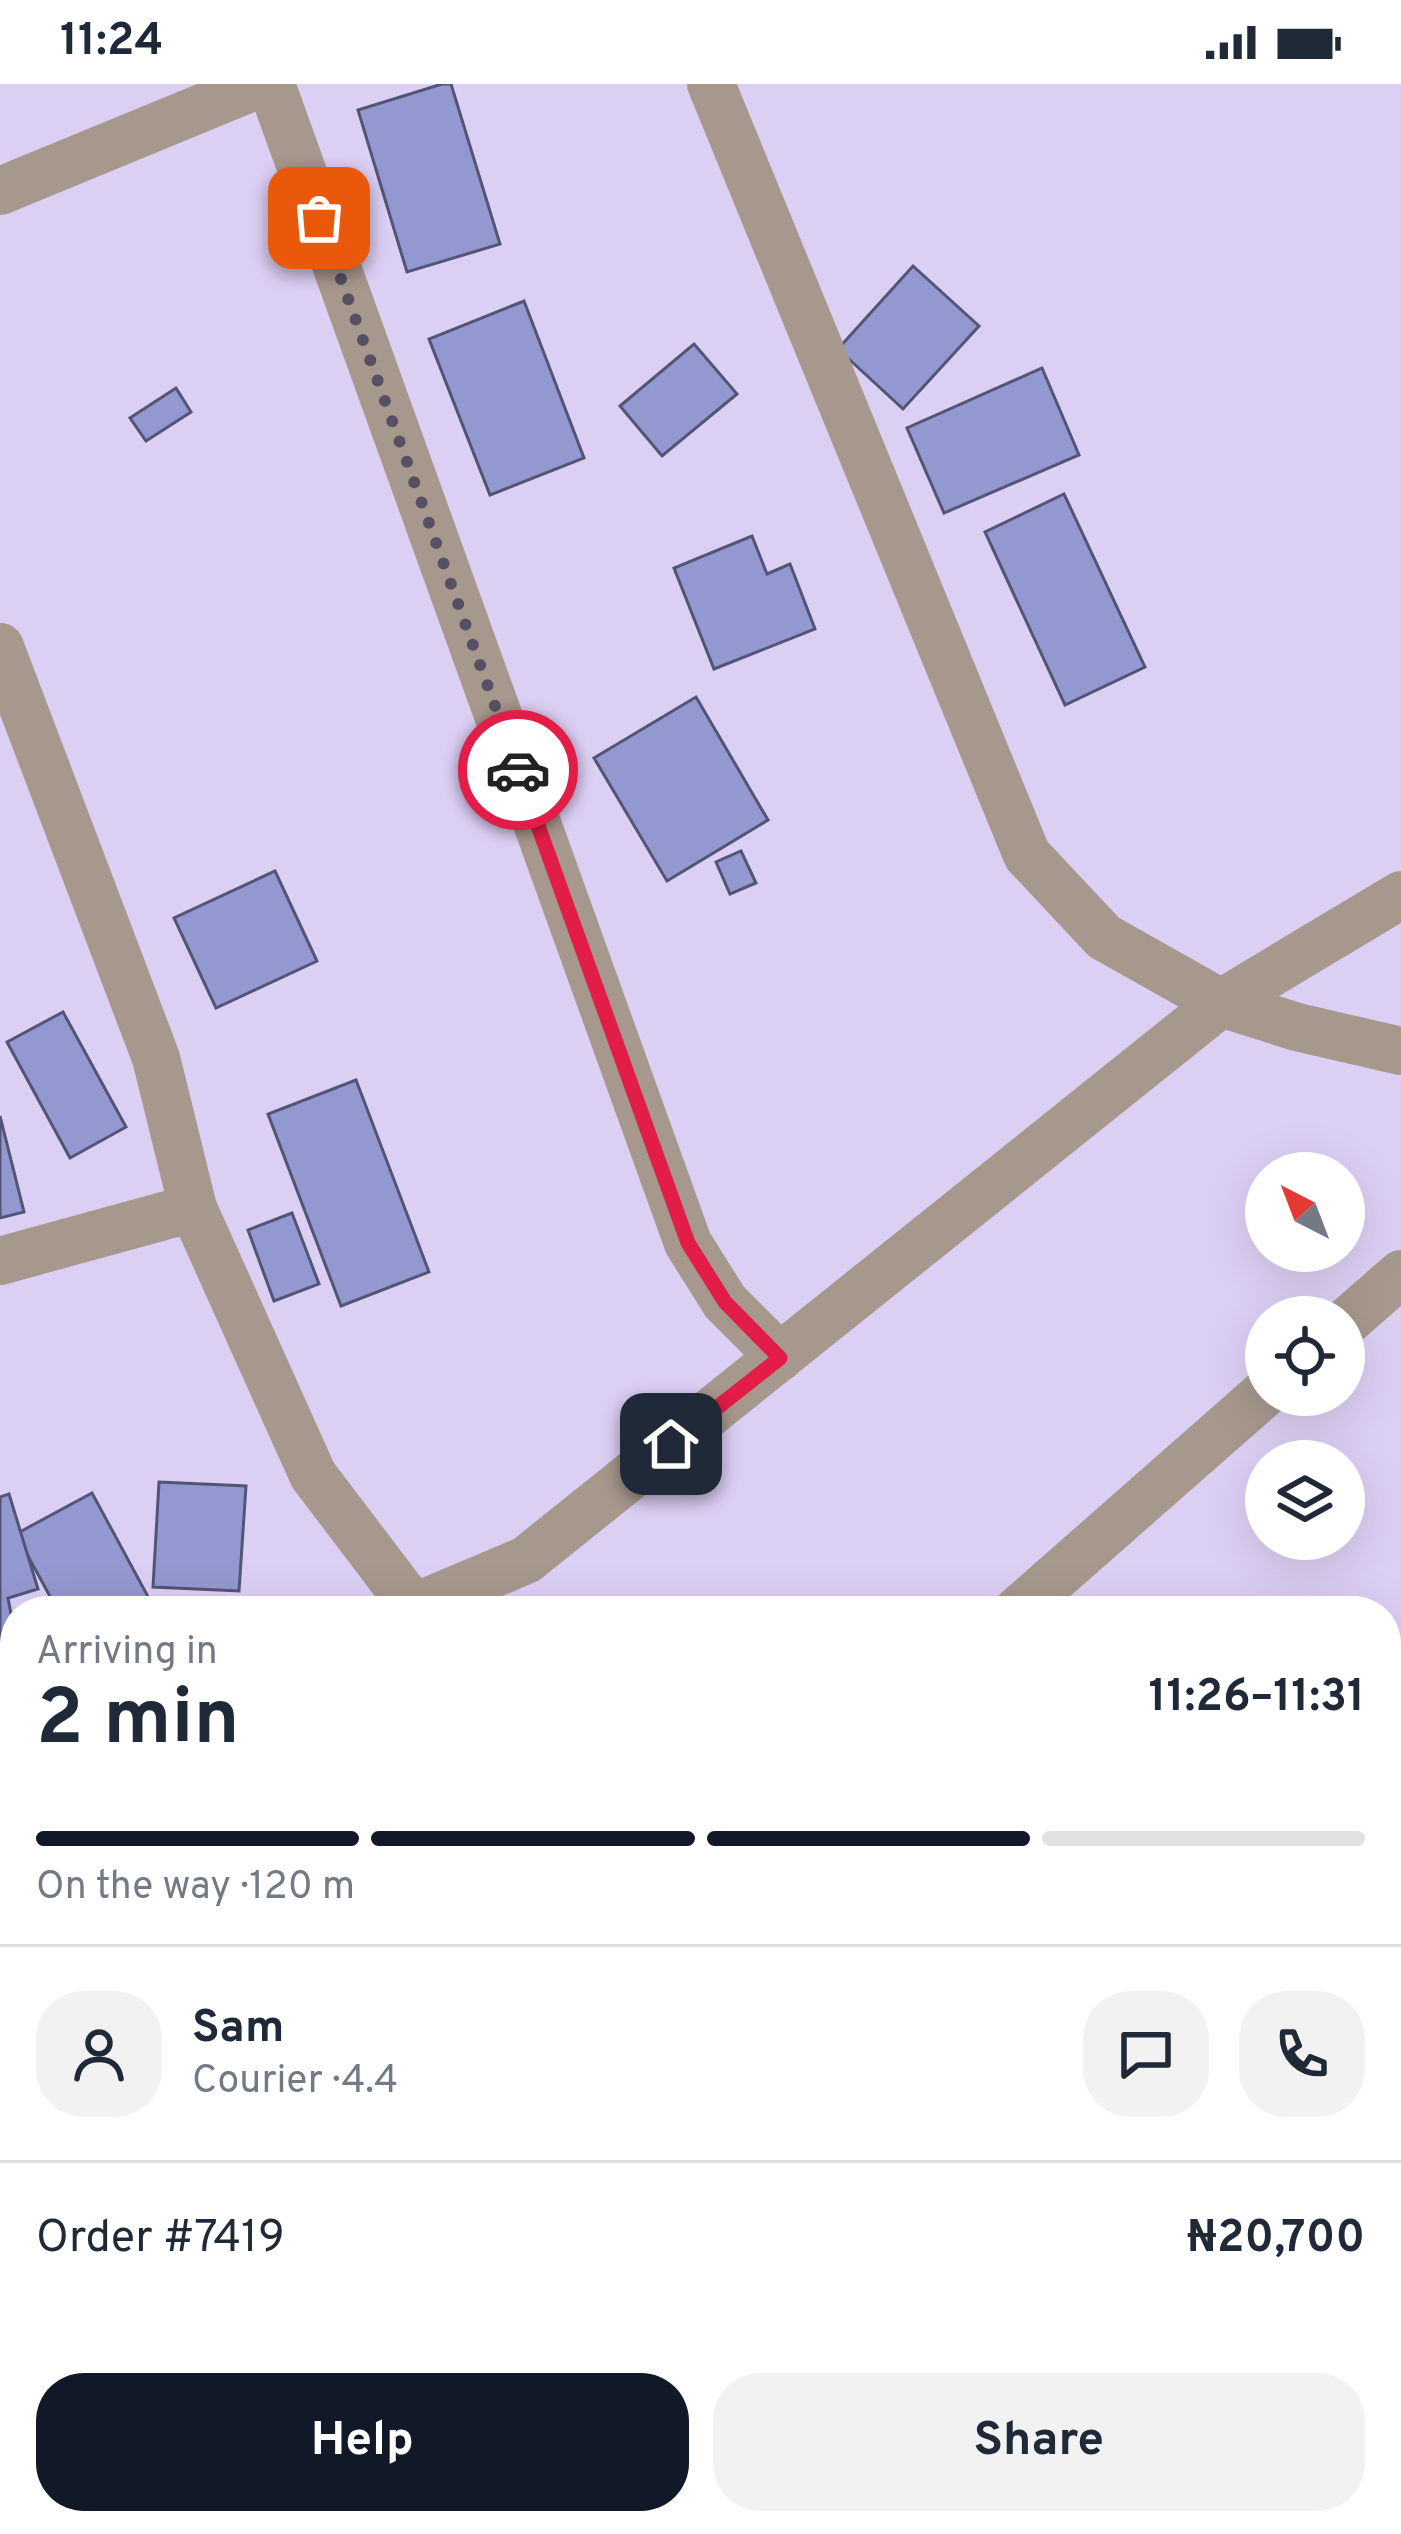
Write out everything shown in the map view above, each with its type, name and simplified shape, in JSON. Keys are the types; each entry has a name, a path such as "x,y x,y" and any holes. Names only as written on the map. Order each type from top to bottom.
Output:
{"street":[{"path":"0,191 260,84"},
{"path":"271,84 688,1243 725,1302 780,1358"},
{"path":"711,84 1027,855 1104,937 1220,1003 1401,1051"},
{"path":"0,647 156,1058 193,1208 313,1475 400,1596"},
{"path":"442,1596 526,1560 1220,1003 1401,896"},
{"path":"0,1261 193,1208"},
{"path":"1365,1306 1401,1274"},
{"path":"1034,1596 1245,1410"}],"building":[{"path":"451,84 500,244 407,272 358,110"},
{"path":"913,266 979,326 903,409 838,349"},
{"path":"524,301 584,458 490,495 429,339"},
{"path":"694,344 737,394 662,456 620,406"},
{"path":"1042,368 1079,455 944,513 907,428"},
{"path":"176,388 191,412 146,441 130,418"},
{"path":"1064,494 1145,667 1065,705 985,532"},
{"path":"752,536 767,574 790,564 815,629 714,669 674,568"},
{"path":"696,697 768,820 667,881 594,758"},
{"path":"741,851 756,883 730,894 716,862"},
{"path":"275,871 317,961 216,1008 174,918"},
{"path":"63,1012 126,1127 70,1158 7,1042"},
{"path":"356,1080 429,1272 341,1306 268,1114"},
{"path":"0,1116 24,1212 0,1218"},
{"path":"292,1213 319,1284 274,1301 248,1230"},
{"path":"159,1482 246,1486 239,1591 153,1587"},
{"path":"92,1493 148,1596 50,1596 16,1534"},
{"path":"9,1494 38,1589 15,1596 0,1596 0,1497"}],"way so far":[{"path":"319,218 518,770"}],"route":[{"path":"518,770 688,1243 725,1302 780,1358 671,1444"}]}
